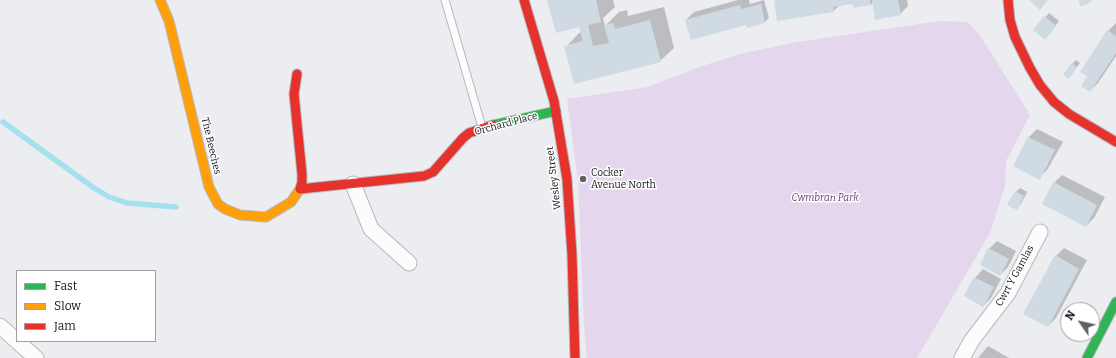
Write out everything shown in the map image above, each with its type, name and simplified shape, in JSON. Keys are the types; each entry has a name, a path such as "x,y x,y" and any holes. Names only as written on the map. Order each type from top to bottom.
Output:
{"street":[{"name":"The Beeches","path":"160,0 169,21 209,187 218,204 225,209 240,215 266,217 291,202 300,189"},
{"name":"Wesley Street","path":"524,0 556,111 567,179 572,255 575,358"},
{"path":"1008,0 1010,20 1015,37 1040,85 1054,102 1069,114 1116,142"},
{"path":"297,74 294,94 302,174 300,189"},
{"name":"Orchard Place","path":"300,189 428,175 433,172 469,133 482,128 556,111"},
{"path":"353,184 371,229 409,263"},
{"name":"Cwrt Y Gamlas","path":"962,358 972,340 1008,293 1040,232"},
{"path":"1087,358 1116,302"},
{"path":"0,326 16,340"},
{"path":"18,342 36,358"}],"lane":[{"path":"445,0 482,128"}],"green space":[{"name":"Cwmbran Park","path":"940,21 968,22 981,37 1030,115 1006,161 1005,186 990,233 917,358 587,358 584,324 578,180 567,99 648,87 699,67 740,54 797,42"}],"building":[{"path":"547,0 596,0 601,22 588,25 593,46 609,43 604,25 613,23 615,29 650,20 661,62 574,84 564,46 583,41 579,27 556,33"},
{"path":"870,0 871,5 853,8 853,4 833,7 834,12 777,21 774,1"},
{"path":"872,0 898,0 901,15 875,20"},
{"path":"1029,0 1048,0 1040,10"},
{"path":"1078,0 1091,0 1092,2 1081,7"},
{"path":"761,4 765,23 747,28 746,25 691,40 685,20 740,5 741,9"},
{"path":"1044,16 1056,26 1045,40 1033,30"},
{"path":"1107,30 1116,36 1116,53 1090,92 1081,86 1087,76 1080,72"},
{"path":"1071,63 1077,67 1069,79 1063,75"},
{"path":"1028,137 1055,150 1040,180 1013,166"},
{"path":"1053,182 1097,205 1086,227 1042,204"},
{"path":"1015,191 1024,196 1017,210 1007,205"},
{"path":"988,248 1009,259 1000,276 980,265"},
{"path":"1055,255 1079,269 1060,302 1048,327 1023,314"},
{"path":"974,277 994,287 983,307 964,296"}],"waterway":[{"path":"3,122 94,188 109,197 127,203 176,207"}],"traffic: fast":[{"path":"493,125 556,111"},
{"path":"1087,358 1116,302"}],"traffic: slow":[{"path":"160,0 169,21 209,187 218,204 225,209 240,215 266,217 291,202 300,189"}],"traffic: jam":[{"path":"524,0 554,101 567,179 572,255 575,358"},
{"path":"1008,0 1010,20 1015,37 1040,85 1054,102 1069,114 1116,142"},
{"path":"297,74 294,94 302,174 300,189 424,176 433,172 469,133 493,125"}],"place":[{"name":"Cocker Avenue North","path":"583,179"}]}
